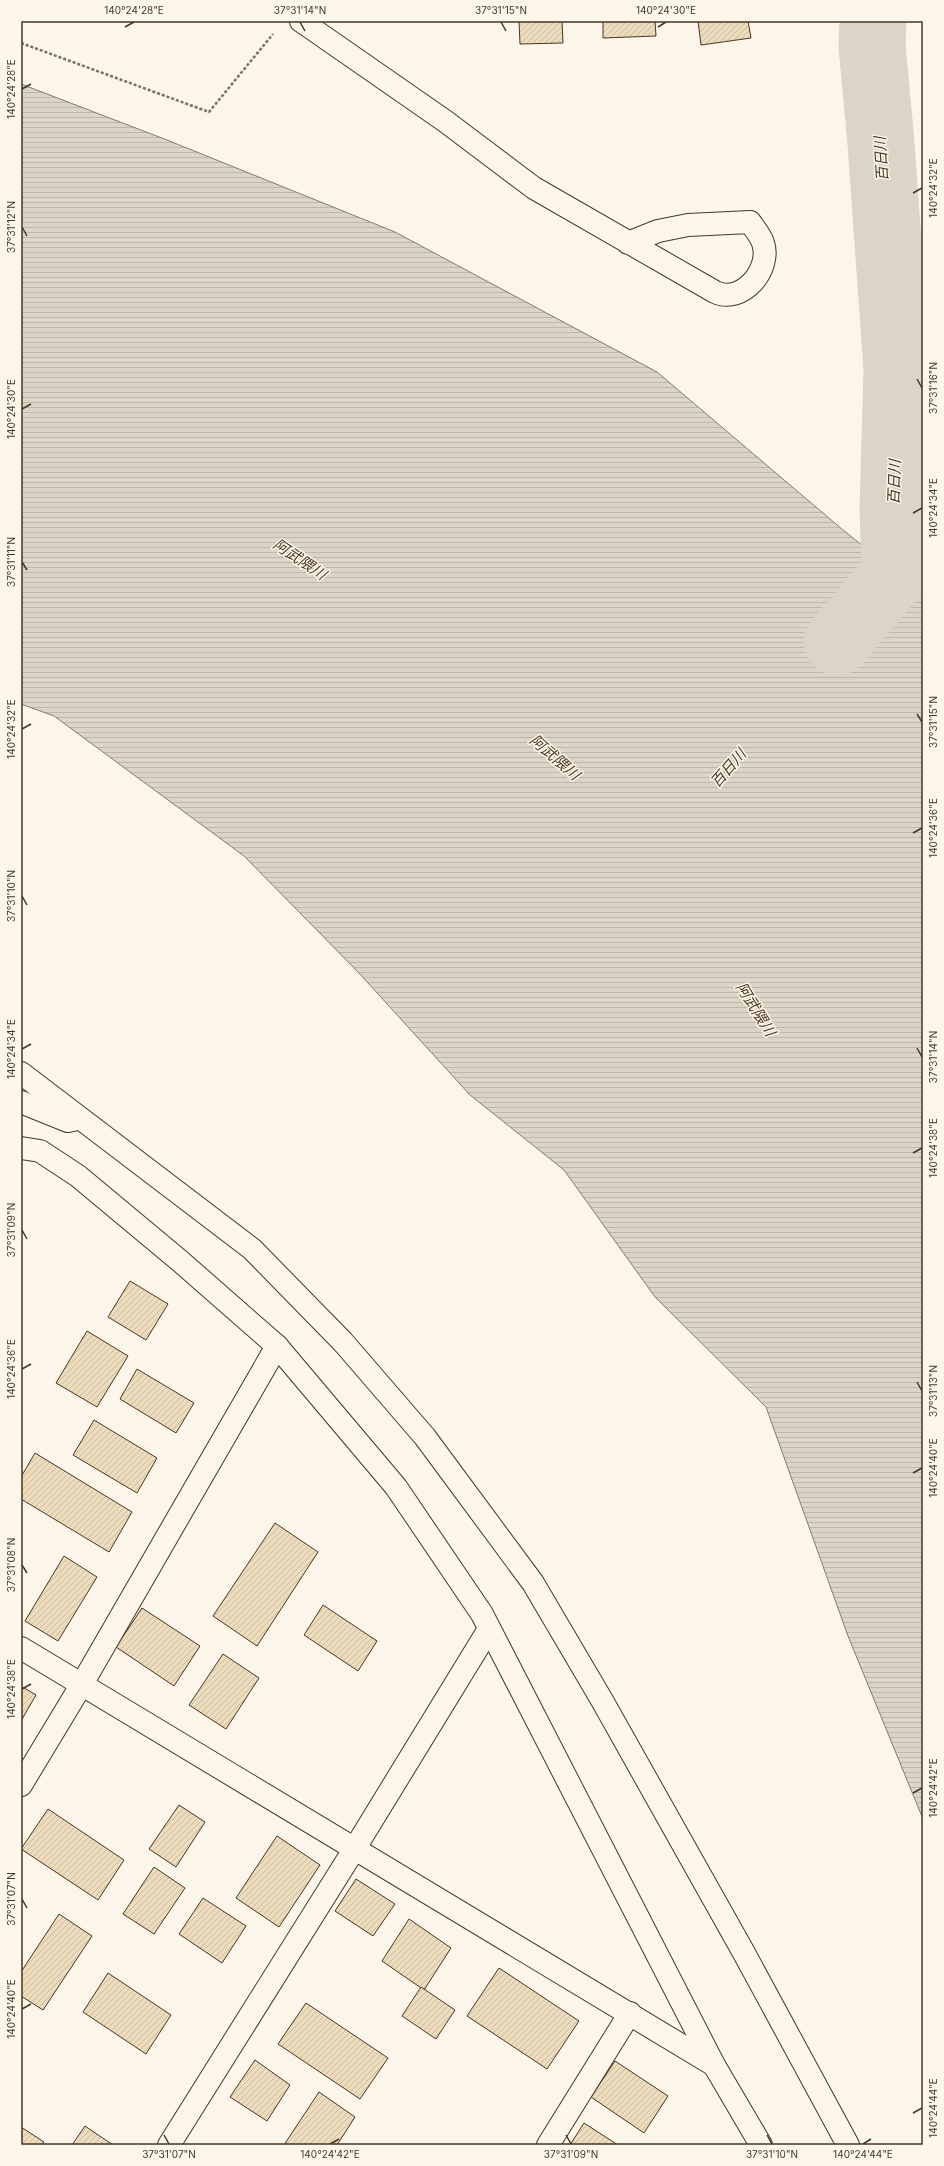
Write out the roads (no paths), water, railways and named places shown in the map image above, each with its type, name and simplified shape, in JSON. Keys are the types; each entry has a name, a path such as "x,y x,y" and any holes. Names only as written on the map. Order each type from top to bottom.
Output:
{"street":[{"path":"301,21 446,121 534,188 628,243 722,296 737,292 750,286 763,267 763,243 750,222 688,225 658,231 628,243"},
{"path":"21,1073 252,1249 343,1342 430,1444 533,1583 603,1702 744,1953 848,2145"},
{"path":"21,1102 68,1121 82,1118"},
{"path":"21,1148 40,1151 78,1176 180,1261 277,1346 396,1487 482,1614 714,2065 761,2145"},
{"path":"21,1786 82,1684 277,1346"},
{"path":"169,2145 355,1848 489,1629"},
{"path":"21,1648 630,2013 714,2065"},
{"path":"548,2145 630,2013"}],"water":[{"name":"阿武隈川","path":"21,84 167,140 395,232 657,372 843,530 923,594 923,1819 848,1636 766,1407 655,1297 564,1170 470,1095 358,972 244,856 54,716 21,704"}],"waterway":[{"name":"百日川","path":"837,642 895,574 893,509 897,370 881,143 872,46 873,21"}]}
